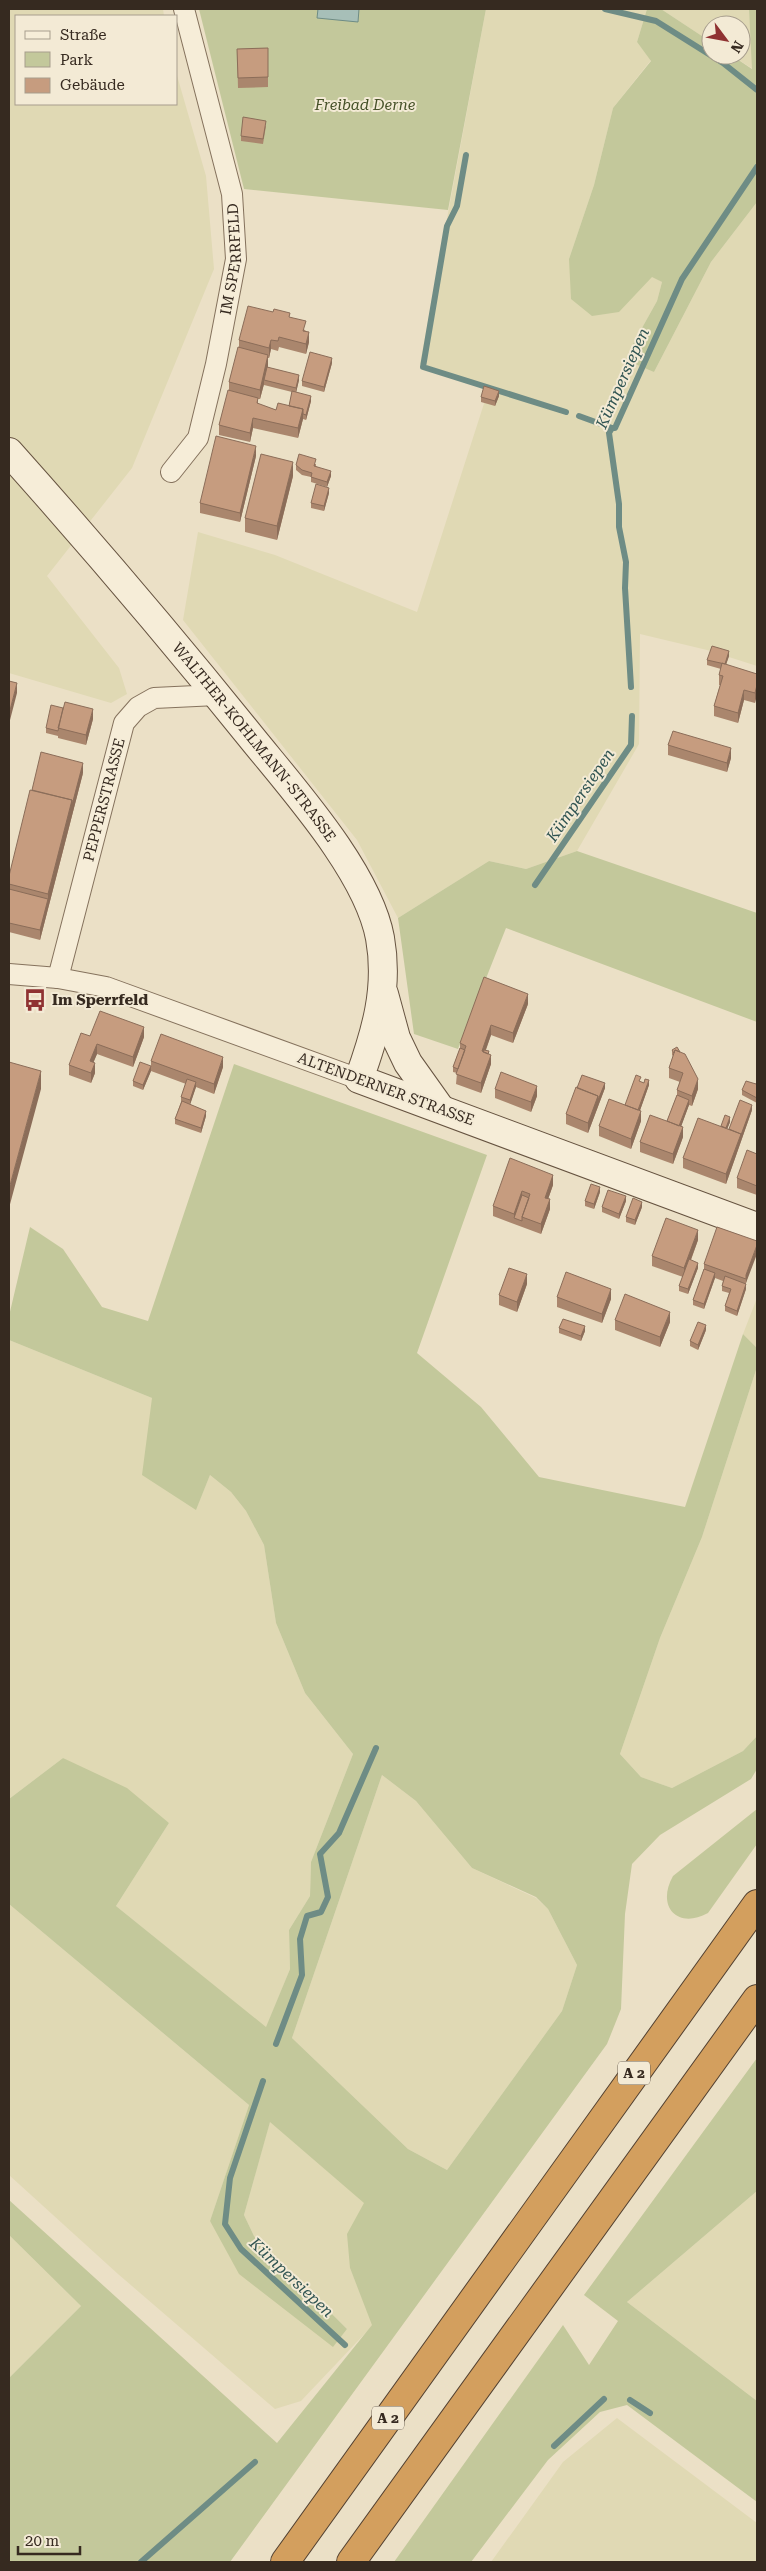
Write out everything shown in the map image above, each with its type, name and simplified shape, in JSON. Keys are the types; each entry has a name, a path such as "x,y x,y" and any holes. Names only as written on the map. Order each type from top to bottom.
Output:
{"highway":[{"name":"A 2","path":"285,2562 757,1904"},
{"path":"351,2562 757,1999"}],"main road":[{"name":"WALTHER-KOHLMANN-STRASSE","path":"9,452 107,563 217,695 319,824 362,888 380,936 384,991 369,1052 359,1079"},
{"path":"384,991 400,1047 417,1077 440,1108"},
{"name":"ALTENDERNER STRASSE","path":"359,1079 757,1226"}],"street":[{"name":"IM SPERRFELD","path":"171,472 198,438 216,364 236,259 232,194 184,9"},
{"name":"PEPPERSTRASSE","path":"58,978 124,723 138,707 154,698 217,695"},
{"name":"ALTENDERNER STRASSE","path":"9,974 58,978 106,986 359,1079"}],"shaded area":[{"path":"9,9 163,9 164,15 15,15 15,105 178,105 178,79 206,176 214,269 132,468 47,576 119,668 127,694 111,703 9,673"},
{"path":"486,9 647,9 637,42 651,60 613,108 594,185 569,259 652,276 662,282 657,301 633,344 654,372 711,262 757,202 757,666 707,650 640,634 639,744 577,851 526,869 489,861 398,918 357,840 183,620 198,532 275,555 417,612 489,388 420,364"},
{"path":"661,9 749,9 749,15 701,15 701,35"},
{"path":"751,39 753,69 747,65 751,65"},
{"path":"757,1298 757,1348 743,1334"},
{"path":"9,1340 152,1398 196,1509 210,1475 231,1492 246,1511 264,1545 276,1623 305,1693 353,1754 311,1862 310,1896 289,1930 290,1969 266,2028 116,1906 169,1823 63,1758 9,1799"},
{"path":"757,1367 757,1736 743,1751 672,1788 641,1777 620,1754 660,1638 702,1537"},
{"path":"382,1775 416,1801 472,1868 536,1898 548,1909 577,1965 562,2011 447,2170 408,2149 292,2038"},
{"path":"9,1904 249,2105 210,2221 333,2346 347,2329 254,2236 244,2215 270,2121 365,2203 350,2268 373,2325 301,2401 275,2409 118,2274 9,2175"},
{"path":"757,2191 757,2401 627,2302"},
{"path":"9,2235 81,2306 9,2378"},
{"path":"617,2418 757,2523 757,2562 491,2562 563,2462"}],"green space":[{"name":"Freibad Derne","path":"199,9 486,9 448,210 244,189"},
{"path":"647,9 661,9 701,35 701,65 746,65 752,69 751,15 749,15 749,9 757,9 757,202 711,262 654,372 633,363 633,344 657,301 662,282 652,277 619,312 592,316 571,299 569,259 594,185 613,108 651,61 637,42"},
{"path":"577,851 757,913 757,1022 506,928 458,1049 414,1034 398,918 489,861 526,869"},
{"path":"234,1064 487,1155 417,1353 481,1407 539,1477 685,1507 743,1334 757,1348 757,1367 702,1537 660,1638 620,1754 641,1777 672,1788 743,1751 757,1736 757,1769 751,1779 660,1835 632,1864 625,1914 621,2009 607,2044 230,2562 9,2562 9,2378 81,2306 9,2235 9,2200 277,2443 372,2325 350,2268 347,2234 364,2203 270,2122 244,2215 254,2236 347,2329 333,2347 239,2274 210,2221 249,2105 9,1904 9,1799 63,1758 127,1788 169,1823 116,1906 266,2027 290,1969 289,1930 310,1896 311,1862 353,1754 305,1693 276,1623 264,1545 246,1511 231,1492 210,1475 196,1510 142,1475 152,1398 9,1340 9,1316 30,1227 63,1249 102,1307 148,1321","holes":["382,1775 416,1801 472,1868 536,1897 548,1909 577,1965 562,2011 447,2170 408,2149 292,2038"]},
{"path":"757,1809 757,1844 708,1913 697,1918 687,1919 679,1917 672,1912 668,1905 667,1897 668,1887 673,1876"},
{"path":"757,2058 757,2191 627,2302 757,2401 757,2502 627,2405 600,2412 548,2460 471,2562 394,2562 563,2325 589,2365 618,2321 584,2295"}],"water":[{"path":"318,9 359,9 358,22 317,18"}],"building":[{"path":"268,48 268,77 238,78 237,49"},
{"path":"243,117 266,121 263,139 241,136"},
{"path":"248,306 273,312 274,309 290,313 289,317 306,321 303,331 309,332 306,344 279,337 278,341 271,340 269,348 239,340"},
{"path":"238,347 268,355 260,390 229,382"},
{"path":"310,352 332,358 324,387 302,381"},
{"path":"267,367 299,375 296,388 264,380"},
{"path":"484,386 499,391 495,401 481,397"},
{"path":"228,390 258,398 257,403 276,410 278,403 303,409 298,428 253,418 250,433 219,425"},
{"path":"292,391 311,396 306,415 303,414 303,409 289,406"},
{"path":"216,436 256,446 240,513 200,503"},
{"path":"261,454 293,462 277,526 245,518"},
{"path":"299,454 316,459 314,466 331,471 327,482 311,477 312,473 302,470 296,465"},
{"path":"316,484 329,488 324,506 311,503"},
{"path":"712,646 729,651 725,664 707,660"},
{"path":"722,663 757,674 755,693 744,690 738,713 714,706 723,676 719,675"},
{"path":"9,681 17,683 9,714"},
{"path":"65,702 93,709 86,735 58,728"},
{"path":"51,705 63,708 58,731 46,728"},
{"path":"673,731 731,748 727,763 668,745"},
{"path":"41,752 83,763 72,805 72,800 32,790"},
{"path":"30,790 72,800 48,894 9,884 9,876"},
{"path":"9,889 48,899 40,930 9,923"},
{"path":"484,977 528,994 513,1033 491,1025 482,1051 491,1055 481,1083 456,1074 466,1046 460,1043"},
{"path":"100,1011 144,1027 133,1057 97,1044 90,1061 95,1063 91,1073 69,1065 81,1033 90,1036"},
{"path":"161,1034 223,1057 214,1084 151,1061"},
{"path":"677,1047 680,1052 675,1050 674,1053 672,1050"},
{"path":"460,1048 465,1050 458,1069 453,1067"},
{"path":"675,1050 685,1054 698,1079 692,1096 677,1090 683,1073 669,1068"},
{"path":"9,1062 41,1071 9,1189"},
{"path":"140,1062 151,1066 143,1085 133,1081"},
{"path":"501,1072 537,1086 531,1102 495,1089"},
{"path":"582,1075 605,1083 598,1100 598,1096 577,1088"},
{"path":"636,1075 641,1077 639,1081 644,1083 645,1079 649,1080 638,1110 625,1105"},
{"path":"187,1079 196,1082 190,1100 181,1097"},
{"path":"746,1081 756,1084 757,1082 757,1098 742,1090"},
{"path":"576,1087 598,1096 588,1123 566,1114"},
{"path":"677,1095 689,1100 679,1126 667,1121"},
{"path":"609,1099 641,1111 631,1139 599,1126"},
{"path":"740,1100 752,1105 741,1135 729,1129"},
{"path":"182,1101 206,1111 201,1128 175,1119"},
{"path":"650,1115 683,1127 673,1154 640,1142"},
{"path":"725,1115 730,1117 726,1128 721,1126"},
{"path":"698,1118 741,1134 726,1174 683,1158"},
{"path":"747,1150 757,1154 757,1186 737,1178"},
{"path":"510,1158 553,1175 545,1198 550,1199 541,1224 522,1217 530,1194 522,1191 514,1214 493,1206"},
{"path":"591,1184 600,1187 594,1204 585,1201"},
{"path":"608,1190 626,1196 619,1214 602,1207"},
{"path":"522,1195 529,1198 522,1221 514,1218"},
{"path":"633,1198 642,1202 635,1220 626,1217"},
{"path":"666,1218 698,1230 684,1268 652,1256"},
{"path":"717,1227 757,1241 746,1279 704,1264"},
{"path":"689,1259 698,1263 688,1289 679,1286"},
{"path":"509,1268 527,1274 517,1302 499,1295"},
{"path":"704,1269 715,1273 704,1304 693,1300"},
{"path":"566,1272 611,1289 602,1314 557,1297"},
{"path":"725,1276 746,1284 737,1311 725,1306 731,1289 722,1286"},
{"path":"625,1294 670,1312 660,1337 615,1320"},
{"path":"563,1319 585,1326 581,1336 559,1328"},
{"path":"698,1322 706,1325 698,1345 690,1341"}],"waterway":[{"path":"605,9 656,21 723,63 757,90"},
{"path":"466,155 457,206 447,226 423,367 566,412"},
{"name":"Kümpersiepen","path":"631,687 625,588 626,562 619,527 619,504 609,433 612,428 615,428 682,279 757,167"},
{"path":"579,416 612,428"},
{"name":"Kümpersiepen","path":"535,885 631,745 632,716"},
{"name":"Kümpersiepen","path":"276,2044 302,1975 300,1939 307,1916 321,1912 328,1897 320,1854 339,1833 376,1748"},
{"name":"Kümpersiepen","path":"263,2081 230,2178 225,2224 241,2249 345,2345"},
{"path":"554,2446 604,2399"},
{"path":"630,2400 650,2413"},
{"path":"141,2562 255,2462"}],"place":[{"name":"Im Sperrfeld","path":"35,1000"}]}
